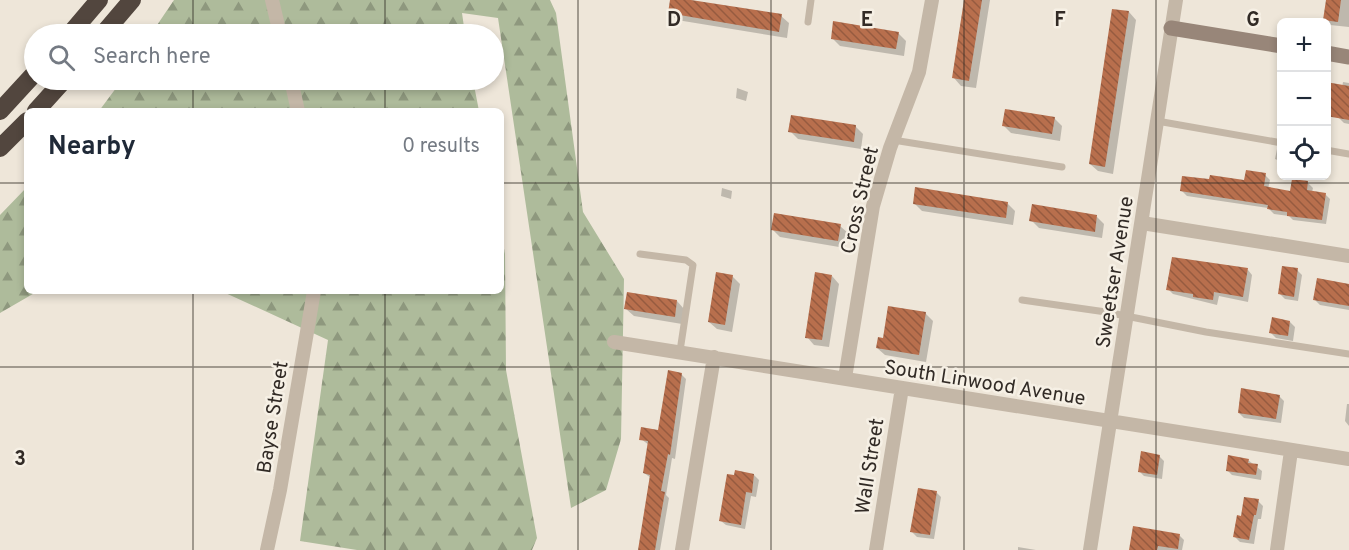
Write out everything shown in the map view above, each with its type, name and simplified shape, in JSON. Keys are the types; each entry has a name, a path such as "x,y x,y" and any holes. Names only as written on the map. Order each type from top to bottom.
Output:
{"highway":[{"path":"79,24 99,0"},
{"path":"112,24 132,0"},
{"path":"0,111 24,85"},
{"path":"39,108 55,90"},
{"path":"0,148 24,124"}],"street":[{"path":"273,0 278,24"},
{"name":"Cross Street","path":"845,378 873,206 893,140 920,72 932,0"},
{"name":"Sweetser Avenue","path":"1090,550 1176,0"},
{"path":"1171,28 1277,45"},
{"path":"1331,54 1349,57"},
{"path":"293,90 297,108"},
{"path":"1142,223 1349,256"},
{"name":"Bayse Street","path":"267,550 280,490 313,294"},
{"name":"South Linwood Avenue","path":"614,342 1349,459"},
{"path":"682,550 714,357"},
{"name":"Wall Street","path":"876,550 902,388"},
{"path":"1277,550 1291,451"}],"lane":[{"path":"808,22 811,0"},
{"path":"1157,122 1277,142"},
{"path":"893,140 1062,166"},
{"path":"1331,151 1349,154"},
{"path":"640,254 686,260 693,265 680,351"},
{"path":"1022,300 1106,312 1349,354"}],"green space":[{"path":"174,0 550,0 556,13 583,212 624,279 621,439 606,490 571,508 504,58 504,24 499,24 498,18 462,13 464,24 158,24"},
{"path":"115,90 475,90 478,108 101,108"},
{"path":"24,190 24,294 33,294 0,313 0,215"},
{"path":"504,249 506,370 537,538 532,550 357,550 300,541 328,340 228,294 504,294"}],"building":[{"path":"670,0 691,0 782,14 779,32 668,13"},
{"path":"964,0 982,0 969,81 952,78"},
{"path":"1326,0 1341,0 1338,22 1331,21 1331,18 1323,18"},
{"path":"1112,9 1129,11 1105,167 1089,164"},
{"path":"833,21 899,32 896,49 831,39"},
{"path":"1331,83 1349,86 1349,120 1331,117"},
{"path":"1005,109 1055,117 1052,134 1002,126"},
{"path":"791,115 856,125 854,142 788,132"},
{"path":"1246,170 1266,173 1264,186 1290,191 1292,180 1308,181 1307,190 1326,193 1322,220 1287,216 1287,212 1267,209 1268,205 1180,191 1182,176 1209,179 1210,175 1244,180"},
{"path":"915,187 1008,202 1006,218 913,204"},
{"path":"1032,204 1097,215 1095,232 1029,221"},
{"path":"774,213 841,224 838,241 771,230"},
{"path":"1172,257 1248,268 1243,297 1214,292 1213,300 1166,290"},
{"path":"1282,266 1298,268 1294,297 1278,294"},
{"path":"716,272 733,275 725,325 708,322"},
{"path":"815,272 832,275 822,340 805,338"},
{"path":"1317,278 1349,284 1349,306 1313,300"},
{"path":"627,292 677,300 675,317 624,309"},
{"path":"888,306 926,312 919,355 876,348 878,337 883,338"},
{"path":"1272,317 1290,321 1288,336 1269,333"},
{"path":"668,370 682,373 670,455 668,454 661,491 665,492 655,550 638,550 650,475 643,473 648,441 639,440 641,427 658,430"},
{"path":"1241,388 1280,395 1276,419 1238,413"},
{"path":"1141,451 1160,455 1157,475 1138,472"},
{"path":"1228,455 1249,459 1248,463 1258,464 1256,475 1226,471"},
{"path":"735,470 754,474 752,493 746,492 741,525 719,521 727,474 734,475"},
{"path":"918,488 937,491 930,535 910,532"},
{"path":"1244,497 1259,499 1249,540 1233,537 1237,515 1241,516"},
{"path":"1133,526 1180,534 1178,549 1158,546 1157,550 1129,550"}]}
